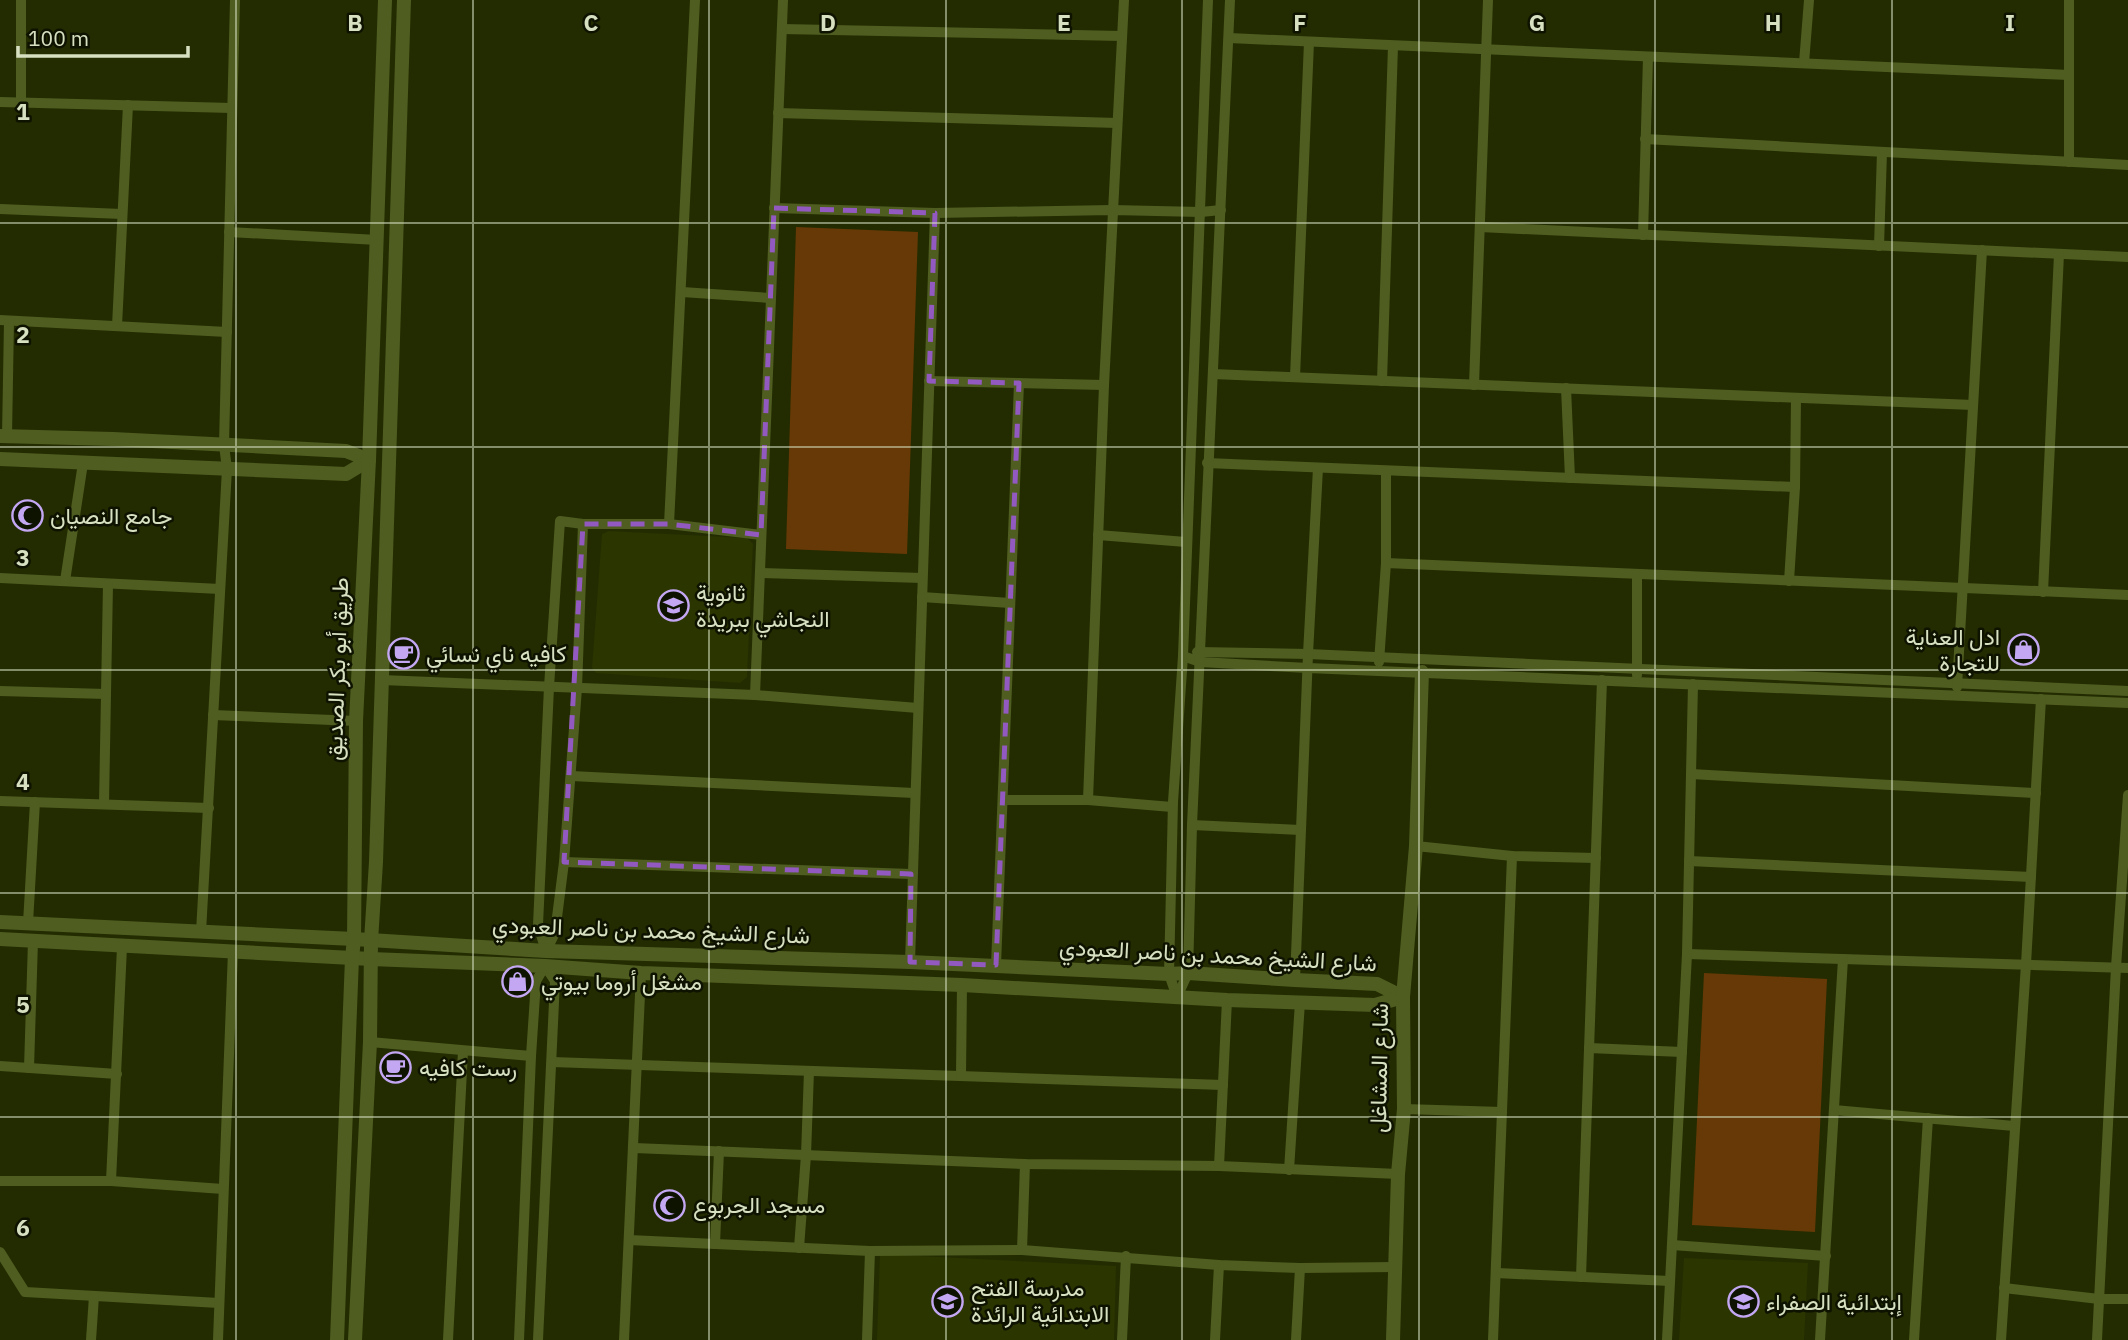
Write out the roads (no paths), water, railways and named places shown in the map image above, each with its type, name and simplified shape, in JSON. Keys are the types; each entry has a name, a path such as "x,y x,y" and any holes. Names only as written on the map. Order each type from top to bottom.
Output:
{"street":[{"path":"21,0 21,102"},
{"path":"201,932 227,469 224,445 235,0"},
{"name":"طريق أبو بكر الصديق","path":"337,1340 354,939 356,721 378,240 385,0"},
{"name":"طريق أبو بكر الصديق","path":"355,1340 370,1042 371,941 376,862 404,0"},
{"path":"669,524 695,0"},
{"path":"755,695 783,0"},
{"path":"1088,800 1104,385 1124,0"},
{"path":"1177,997 1169,974 1172,807 1183,656 1208,0"},
{"path":"1177,997 1188,973 1192,825 1230,0"},
{"path":"1474,384 1488,0"},
{"path":"1804,64 1808,0"},
{"path":"2069,0 2069,162"},
{"path":"782,30 1122,36"},
{"path":"1229,38 2069,75"},
{"path":"1295,377 1309,42"},
{"path":"1382,381 1393,46"},
{"path":"1643,235 1648,57"},
{"path":"0,102 232,108"},
{"path":"117,326 128,105"},
{"path":"778,113 1116,123"},
{"path":"1645,139 2128,165"},
{"path":"1879,246 1882,152"},
{"path":"774,208 935,214 1221,210"},
{"path":"0,209 122,214"},
{"path":"910,962 935,214"},
{"path":"1480,227 2128,257"},
{"path":"229,232 378,240"},
{"path":"1956,695 1982,250"},
{"path":"2043,592 2059,254"},
{"path":"681,292 771,298"},
{"path":"227,332 4,320 3,436 346,452 369,460"},
{"path":"1213,374 1973,405"},
{"path":"929,382 1104,385"},
{"path":"996,965 1019,383"},
{"path":"1566,388 1570,478"},
{"path":"1788,581 1795,487 1796,398"},
{"path":"0,459 346,474 369,460"},
{"path":"65,581 83,463"},
{"path":"1208,463 1795,487"},
{"path":"1295,980 1318,468"},
{"path":"1378,671 1386,563 1386,471"},
{"path":"538,1340 555,981 545,958 538,925 560,521 583,524 669,524 761,535"},
{"path":"519,1340 536,981 555,933 564,862 577,688 583,524"},
{"path":"1098,535 1186,542"},
{"path":"1386,563 2128,596"},
{"path":"760,573 922,578"},
{"path":"1637,574 1637,681"},
{"path":"0,578 220,589"},
{"path":"104,804 108,583"},
{"path":"922,597 1010,603"},
{"path":"1200,657 1308,654 2128,691"},
{"path":"1183,656 1308,668 2128,703"},
{"name":"شارع المشاغل","path":"1393,1340 1398,1174 1404,1109 1404,997 1416,846 1422,672"},
{"path":"382,680 755,695 918,708"},
{"path":"1581,1277 1602,680"},
{"path":"1667,1340 1687,954 1693,684"},
{"path":"0,691 106,694"},
{"path":"2001,1340 2041,699"},
{"path":"214,715 356,721"},
{"path":"1691,774 2036,793"},
{"path":"570,776 914,793"},
{"path":"2097,1340 2116,967 2128,794"},
{"path":"1003,800 1088,800 1172,807"},
{"path":"0,801 209,808"},
{"path":"28,923 35,802"},
{"path":"1192,825 1300,830"},
{"path":"1416,846 1512,856 1596,858"},
{"path":"1493,1340 1512,856"},
{"path":"1689,861 2031,877"},
{"path":"564,862 911,874"},
{"name":"شارع الشيخ محمد بن ناصر العبودي","path":"0,922 354,939 545,958 641,973 1375,1005 1404,997"},
{"name":"شارع الشيخ محمد بن ناصر العبودي","path":"0,940 371,960 545,958 996,965 1377,984 1404,997"},
{"path":"29,1068 33,941"},
{"path":"111,1181 122,947"},
{"path":"218,1340 233,951"},
{"path":"1687,954 2128,968"},
{"path":"1821,1340 1843,959"},
{"path":"624,1340 641,973"},
{"path":"961,1076 962,985"},
{"path":"1219,1166 1227,1000"},
{"path":"1289,1170 1300,1002"},
{"path":"370,1042 531,1056"},
{"path":"1590,1048 1682,1052"},
{"path":"448,1340 463,1051"},
{"path":"552,1062 1223,1085"},
{"path":"0,1066 117,1074"},
{"path":"799,1248 809,1071"},
{"path":"1404,1109 1502,1112"},
{"path":"1834,1110 2014,1126"},
{"path":"1914,1340 1928,1118"},
{"path":"634,1148 1026,1164 1219,1166 1398,1174"},
{"path":"715,1244 719,1151"},
{"path":"1022,1250 1026,1164"},
{"path":"0,1181 111,1181 223,1189"},
{"path":"629,1240 870,1251 1022,1250 1219,1265 1300,1268 1396,1267"},
{"path":"1672,1245 1826,1256"},
{"path":"866,1340 870,1251"},
{"path":"1122,1340 1126,1256"},
{"path":"1,1257 25,1292 219,1303"},
{"path":"1215,1340 1219,1265"},
{"path":"1296,1340 1300,1268"},
{"path":"1496,1273 1670,1281"},
{"path":"2004,1288 2128,1300"},
{"path":"91,1340 94,1296"}],"place":[{"name":"جامع النصيان","path":"27,516"},
{"name":"ثانوية النجاشي ببريدة","path":"673,606"},
{"name":"ادل العناية للتجارة","path":"2023,650"},
{"name":"كافيه ناي نسائي","path":"403,654"},
{"name":"مشغل أروما بيوتي","path":"518,982"},
{"name":"رست كافيه","path":"396,1068"},
{"name":"مسجد الجربوع","path":"670,1205"},
{"name":"مدرسة الفتح الابتدائية الرائدة","path":"948,1301"},
{"name":"إبتدائية الصفراء","path":"1743,1302"}]}
